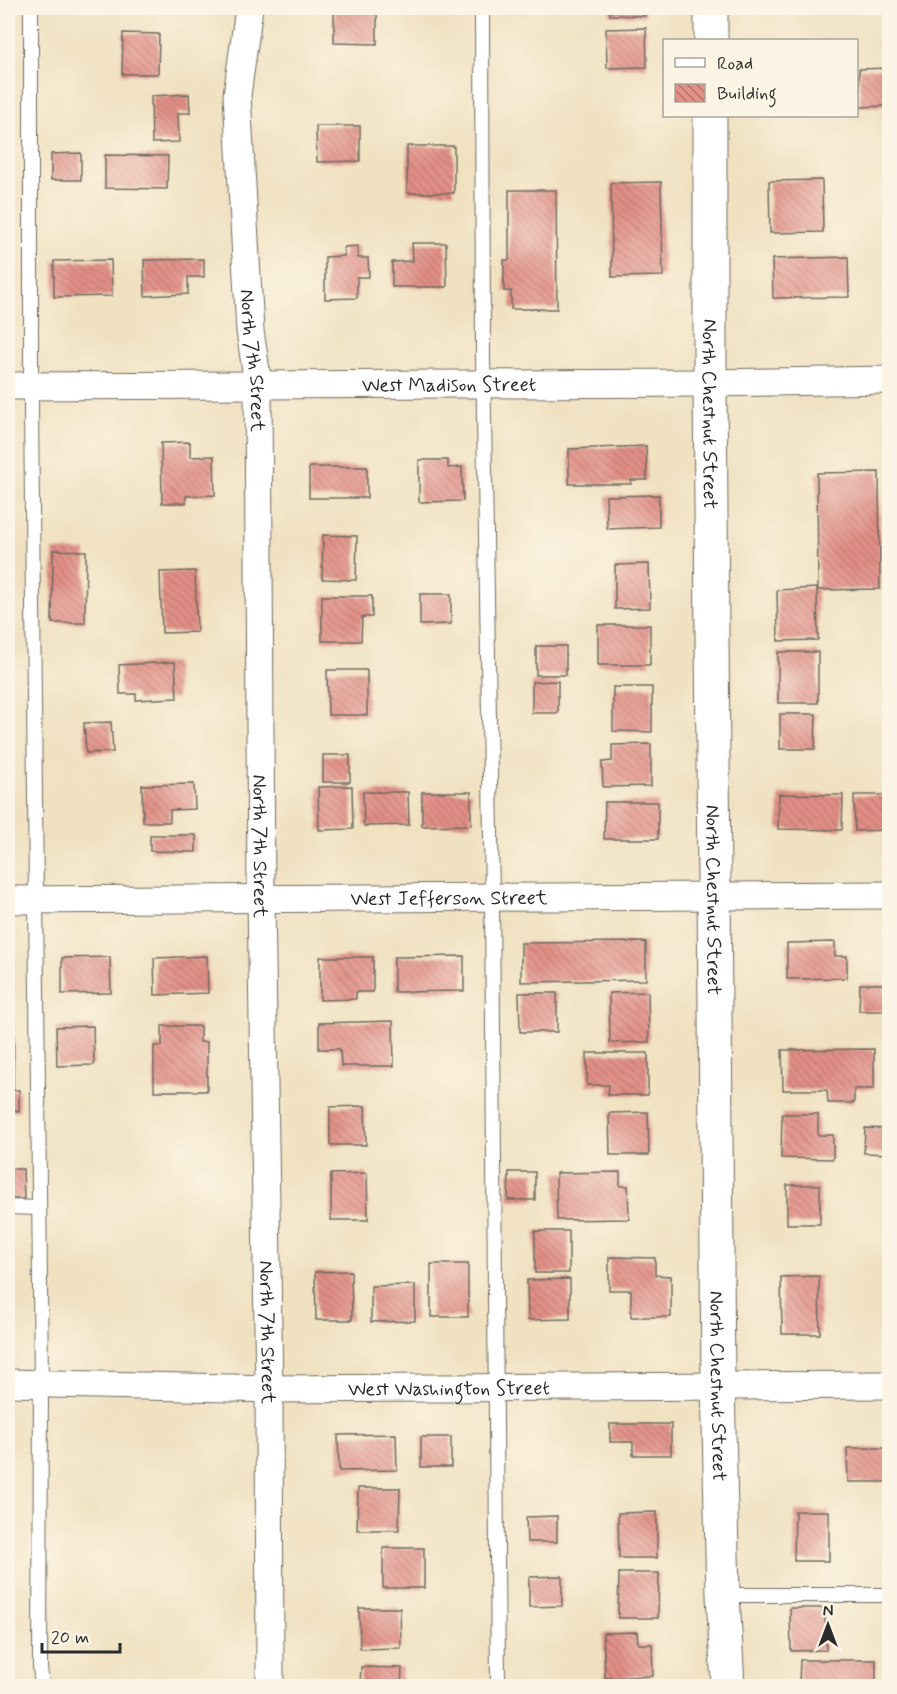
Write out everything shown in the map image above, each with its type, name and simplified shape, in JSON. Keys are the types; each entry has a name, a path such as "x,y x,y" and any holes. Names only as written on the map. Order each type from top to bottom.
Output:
{"main road":[{"path":"711,8 711,39"},
{"name":"North Chestnut Street","path":"710,117 718,1385 723,1595 728,1686"}],"street":[{"name":"North 7th Street","path":"249,8 237,95 250,331 258,384 270,1686"},
{"name":"West Madison Street","path":"19,386 890,380"},
{"name":"West Jefferson Street","path":"8,900 890,895"},
{"name":"West Washington Street","path":"8,1383 269,1389 890,1385"}],"lane":[{"path":"31,8 19,386 36,899 41,1383 40,1667 42,1686"},
{"path":"482,8 498,1686"},
{"path":"8,1207 39,1208"},
{"path":"723,1595 890,1594"}],"building":[{"path":"496,8 529,8 529,12 496,12"},
{"path":"610,8 645,8 645,16 610,15"},
{"path":"334,10 377,10 377,44 334,43"},
{"path":"646,28 647,67 607,68 606,29"},
{"path":"123,33 159,34 158,74 122,74"},
{"path":"890,68 890,106 860,107 859,69"},
{"path":"189,94 190,113 178,113 179,142 152,143 151,96"},
{"path":"316,126 360,126 360,161 317,162"},
{"path":"407,146 454,146 454,193 407,193"},
{"path":"81,153 81,180 51,180 51,154"},
{"path":"105,155 168,156 167,189 105,188"},
{"path":"822,180 823,232 770,233 769,181"},
{"path":"661,182 663,276 612,277 611,183"},
{"path":"509,190 556,190 557,309 511,309 511,291 504,291 504,260 509,260"},
{"path":"412,243 446,243 447,287 392,287 392,262 413,261"},
{"path":"358,246 358,258 368,258 369,277 357,277 357,298 325,299 325,257 344,256 344,247"},
{"path":"848,257 849,297 773,298 772,259"},
{"path":"204,259 204,277 188,277 188,294 145,296 144,260"},
{"path":"111,260 112,296 54,297 54,261"},
{"path":"190,442 190,457 214,456 215,495 186,496 186,503 162,503 161,443"},
{"path":"646,446 647,480 631,480 631,484 569,484 569,449"},
{"path":"419,460 448,460 448,468 462,467 463,501 419,502"},
{"path":"309,467 367,467 367,498 309,498"},
{"path":"879,472 880,589 818,590 817,473"},
{"path":"659,495 659,527 607,529 606,496"},
{"path":"323,535 357,536 356,580 322,579"},
{"path":"53,550 86,551 85,623 52,623"},
{"path":"649,564 650,608 615,609 615,565"},
{"path":"195,571 197,632 162,633 160,572"},
{"path":"817,588 818,640 778,641 777,590"},
{"path":"420,594 451,594 451,624 420,625"},
{"path":"322,596 372,596 372,617 362,617 361,641 322,641"},
{"path":"598,625 650,625 650,665 598,665"},
{"path":"536,646 566,646 566,675 536,675"},
{"path":"778,652 818,652 818,703 778,703"},
{"path":"175,662 177,698 136,700 136,694 120,694 119,665"},
{"path":"327,670 367,670 367,715 328,715"},
{"path":"558,681 558,713 532,713 532,682"},
{"path":"613,687 652,687 652,732 613,731"},
{"path":"780,714 816,714 815,749 780,749"},
{"path":"111,722 113,752 86,753 84,723"},
{"path":"651,744 651,786 603,787 602,762 612,761 612,745"},
{"path":"323,755 350,755 350,782 323,782"},
{"path":"194,784 195,809 170,810 170,822 143,822 142,785"},
{"path":"352,786 353,829 319,830 318,787"},
{"path":"363,792 408,792 409,825 364,826"},
{"path":"422,792 471,792 471,825 422,826"},
{"path":"779,794 843,795 842,830 778,829"},
{"path":"854,795 890,795 890,830 855,831"},
{"path":"605,802 658,802 658,839 604,839"},
{"path":"150,835 196,835 196,852 150,851"},
{"path":"646,942 646,980 521,982 521,943"},
{"path":"835,942 835,956 847,956 847,978 787,979 787,943"},
{"path":"207,956 208,993 155,995 154,958"},
{"path":"464,956 464,991 394,992 394,957"},
{"path":"110,957 111,993 62,994 62,958"},
{"path":"320,957 373,957 373,992 356,992 356,999 320,1000"},
{"path":"860,984 890,984 890,1011 859,1011"},
{"path":"648,992 649,1042 610,1043 609,993"},
{"path":"519,993 557,993 557,1032 520,1032"},
{"path":"393,1021 394,1066 341,1066 340,1049 319,1049 319,1023"},
{"path":"8,1022 14,1022 13,1090 19,1090 19,1111 8,1111"},
{"path":"93,1026 94,1065 57,1066 56,1027"},
{"path":"162,1026 200,1026 200,1042 207,1042 207,1091 154,1091 154,1046 162,1046"},
{"path":"874,1049 874,1089 854,1089 854,1103 828,1103 827,1090 783,1090 782,1050"},
{"path":"587,1053 648,1053 648,1095 608,1095 609,1085 587,1085"},
{"path":"365,1106 366,1145 330,1145 330,1107"},
{"path":"648,1112 649,1155 610,1155 609,1113"},
{"path":"782,1114 818,1114 818,1135 833,1135 833,1159 781,1158"},
{"path":"865,1128 890,1129 890,1154 864,1153"},
{"path":"8,1169 23,1169 24,1199 8,1199"},
{"path":"509,1172 535,1172 535,1200 508,1200"},
{"path":"620,1172 620,1186 628,1186 629,1219 557,1220 556,1173"},
{"path":"367,1173 368,1220 331,1220 331,1174"},
{"path":"787,1185 820,1185 820,1224 787,1224"},
{"path":"535,1231 569,1231 569,1273 535,1273"},
{"path":"609,1257 655,1258 655,1275 671,1276 671,1317 631,1317 631,1290 609,1290"},
{"path":"431,1264 468,1264 468,1317 431,1317"},
{"path":"351,1271 352,1320 316,1320 315,1272"},
{"path":"819,1276 820,1334 782,1334 781,1277"},
{"path":"570,1279 570,1319 528,1320 527,1280"},
{"path":"415,1285 415,1321 371,1322 371,1286"},
{"path":"610,1424 671,1424 671,1455 633,1455 633,1442 610,1442"},
{"path":"396,1434 397,1470 339,1471 338,1435"},
{"path":"421,1437 451,1437 451,1467 421,1467"},
{"path":"847,1448 890,1448 890,1482 848,1482"},
{"path":"358,1488 400,1488 399,1530 357,1530"},
{"path":"795,1511 829,1511 829,1561 794,1561"},
{"path":"657,1512 657,1558 619,1558 618,1513"},
{"path":"557,1516 557,1542 527,1542 526,1517"},
{"path":"383,1548 424,1548 424,1588 383,1588"},
{"path":"619,1573 659,1573 658,1618 618,1618"},
{"path":"562,1576 562,1606 529,1607 529,1577"},
{"path":"359,1608 400,1608 401,1648 360,1649"},
{"path":"790,1608 825,1608 826,1650 791,1651"},
{"path":"637,1632 638,1644 652,1644 653,1676 605,1678 603,1633"},
{"path":"800,1660 876,1660 876,1686 799,1686"},
{"path":"361,1667 402,1668 401,1686 360,1686"}]}
